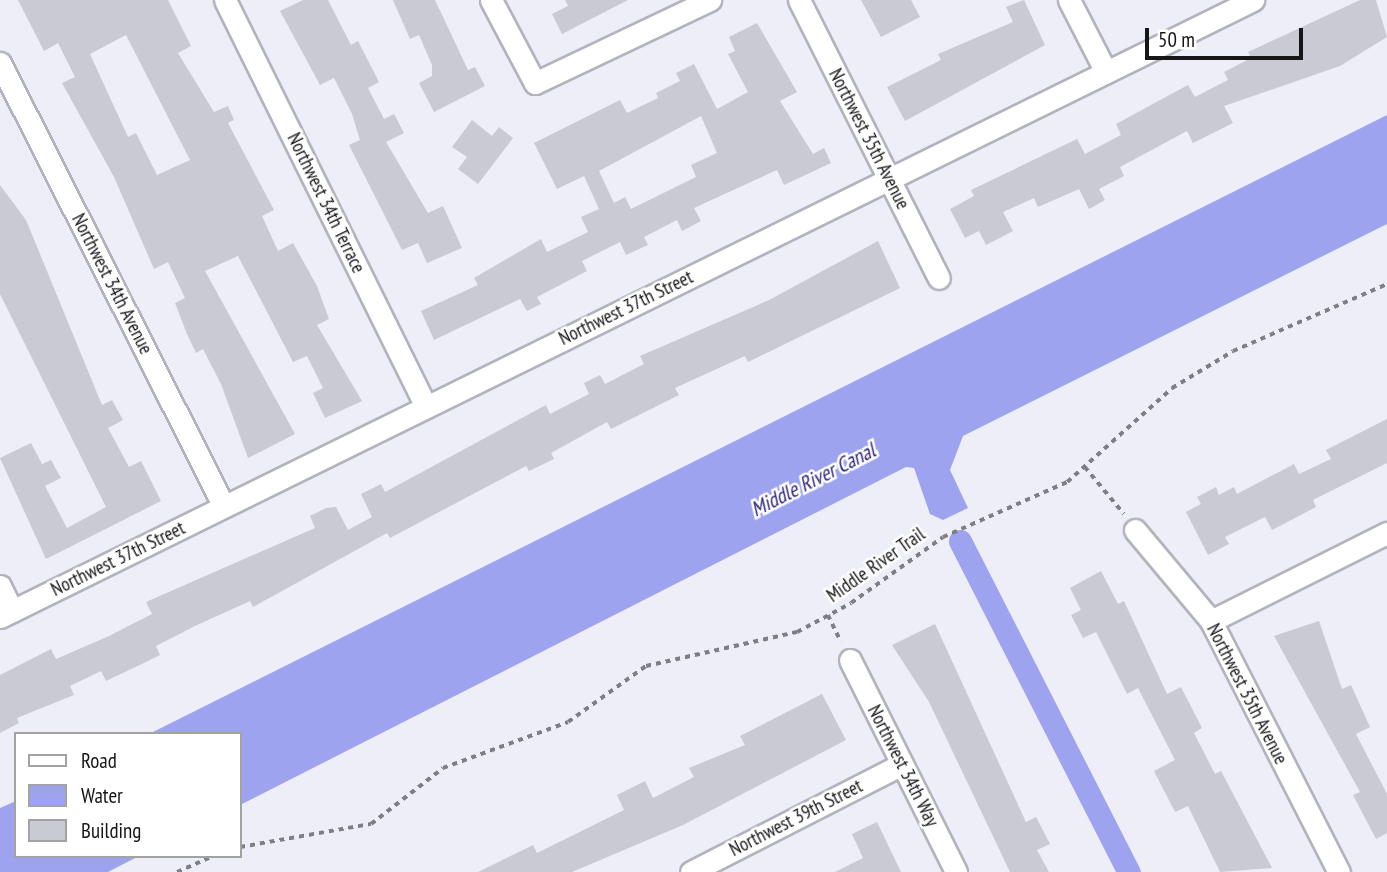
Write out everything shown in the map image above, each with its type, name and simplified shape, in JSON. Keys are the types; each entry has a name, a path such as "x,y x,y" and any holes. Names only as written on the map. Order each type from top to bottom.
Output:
{"street":[{"name":"Northwest 34th Terrace","path":"225,0 426,407"},
{"path":"491,0 535,83 710,0"},
{"name":"Northwest 35th Avenue","path":"799,0 939,278"},
{"path":"1069,0 1106,72"},
{"name":"Northwest 37th Street","path":"6,614 1253,0"},
{"name":"Northwest 34th Avenue","path":"0,63 225,506"},
{"name":"Northwest 35th Avenue","path":"1135,530 1211,621 1339,872"},
{"path":"1211,621 1387,533"},
{"path":"0,586 6,614"},
{"name":"Northwest 34th Way","path":"850,660 956,872"},
{"name":"Northwest 39th Street","path":"691,872 902,764"}],"path":[{"name":"Middle River Trail","path":"242,847 371,824 443,768 568,722 646,666 797,632 828,615 943,537 1050,493 1085,467 1172,388 1233,351 1387,284"},
{"path":"1085,467 1135,530"},
{"path":"828,615 850,660"},
{"path":"177,872 208,858"}],"water":[{"name":"Middle River Canal","path":"1387,115 1387,224 963,436 950,470 968,508 943,520 930,514 914,468 906,467 242,804 242,732 153,732"},
{"path":"14,802 14,858 135,858 108,872 0,872 0,808"}],"building":[{"path":"18,0 168,0 191,46 178,53 214,112 228,106 234,120 228,123 274,210 262,216 278,251 293,243 317,286 329,319 317,325 362,401 325,418 313,393 323,388 307,356 293,362 238,256 205,271 295,434 248,458 221,384 203,349 196,353 187,334 175,303 185,298 168,262 154,269 114,177 62,83 75,77 58,43 44,51","holes":["126,35 190,160 157,175 136,133 128,137 90,54"]},
{"path":"303,0 328,0 351,45 358,41 379,82 368,88 384,119 394,114 404,133 386,142 428,213 443,206 462,248 427,263 418,243 402,250 349,145 360,140 352,114 334,78 320,85 280,11"},
{"path":"393,0 435,0 468,70 475,67 485,86 434,112 419,83 432,76 432,65 419,35 410,39"},
{"path":"565,0 628,0 562,34 552,14 568,6"},
{"path":"861,0 911,0 920,17 881,37"},
{"path":"1024,0 1045,45 905,121 887,87 941,60 938,54 1013,22 1006,7"},
{"path":"1360,0 1376,0 1387,37 1340,66 1224,106 1233,123 1193,143 1187,131 1120,167 1124,176 1099,189 1105,200 1089,209 1079,189 1038,207 1034,198 1003,212 1013,231 986,245 979,231 965,238 950,209 974,196 971,190 1077,139 1085,154 1121,135 1116,124 1188,85 1195,97 1228,80 1224,72 1251,58 1248,52"},
{"path":"757,23 797,92 780,101 813,154 824,148 831,163 784,185 777,170 694,208 701,221 682,231 677,220 644,237 648,245 626,255 620,242 582,261 587,271 537,297 541,304 527,311 520,299 434,340 421,311 478,285 474,278 541,239 547,252 588,232 581,217 599,209 584,176 557,189 534,143 620,100 627,113 658,98 656,93 680,81 676,73 694,64 717,109 748,92 728,54 735,51 729,37","holes":["701,116 717,153 691,165 696,177 631,209 625,197 614,203 599,171"]},
{"path":"472,120 492,136 499,127 513,138 478,184 458,169 467,157 452,147"},
{"path":"0,185 26,220 102,405 112,400 123,420 108,428 129,467 141,461 161,501 46,559 0,458 31,443 42,464 51,460 61,478 45,486 67,528 106,507 0,294"},
{"path":"878,241 900,288 748,362 745,356 675,388 679,395 611,429 607,422 551,453 554,459 529,471 526,466 390,538 387,533 253,607 250,601 195,626 156,646 160,655 146,662 106,681 101,671 70,686 74,695 17,718 19,723 0,733 0,675 51,649 56,659 152,614 146,602 315,528 310,516 326,508 336,507 348,530 372,517 361,494 381,484 385,492 546,405 550,414 589,394 584,383 600,375 605,384 644,364 640,356 769,300"},
{"path":"1387,419 1387,463 1313,500 1316,507 1272,530 1265,517 1225,537 1229,544 1208,555 1186,512 1201,504 1197,497 1216,487 1219,495 1234,487 1237,494 1294,464 1299,474 1331,459 1326,450"},
{"path":"1101,571 1118,604 1124,601 1167,694 1181,687 1202,728 1194,733 1215,774 1221,771 1272,868 1220,872 1188,806 1175,812 1154,771 1175,760 1138,688 1127,694 1096,632 1083,638 1071,615 1081,610 1070,588"},
{"path":"1319,621 1342,689 1351,685 1370,727 1356,734 1387,794 1387,833 1376,839 1353,795 1360,792 1274,636"},
{"path":"935,624 1026,822 1036,817 1050,844 1037,850 1049,872 1010,872 929,702 892,645"},
{"path":"822,694 846,740 683,825 572,872 478,872 533,845 537,853 624,810 617,795 645,781 653,798 694,777 689,768 745,745 740,736"},
{"path":"877,822 901,872 835,872 863,858 852,834"}],"waterway":[{"path":"960,541 1129,872"}]}
